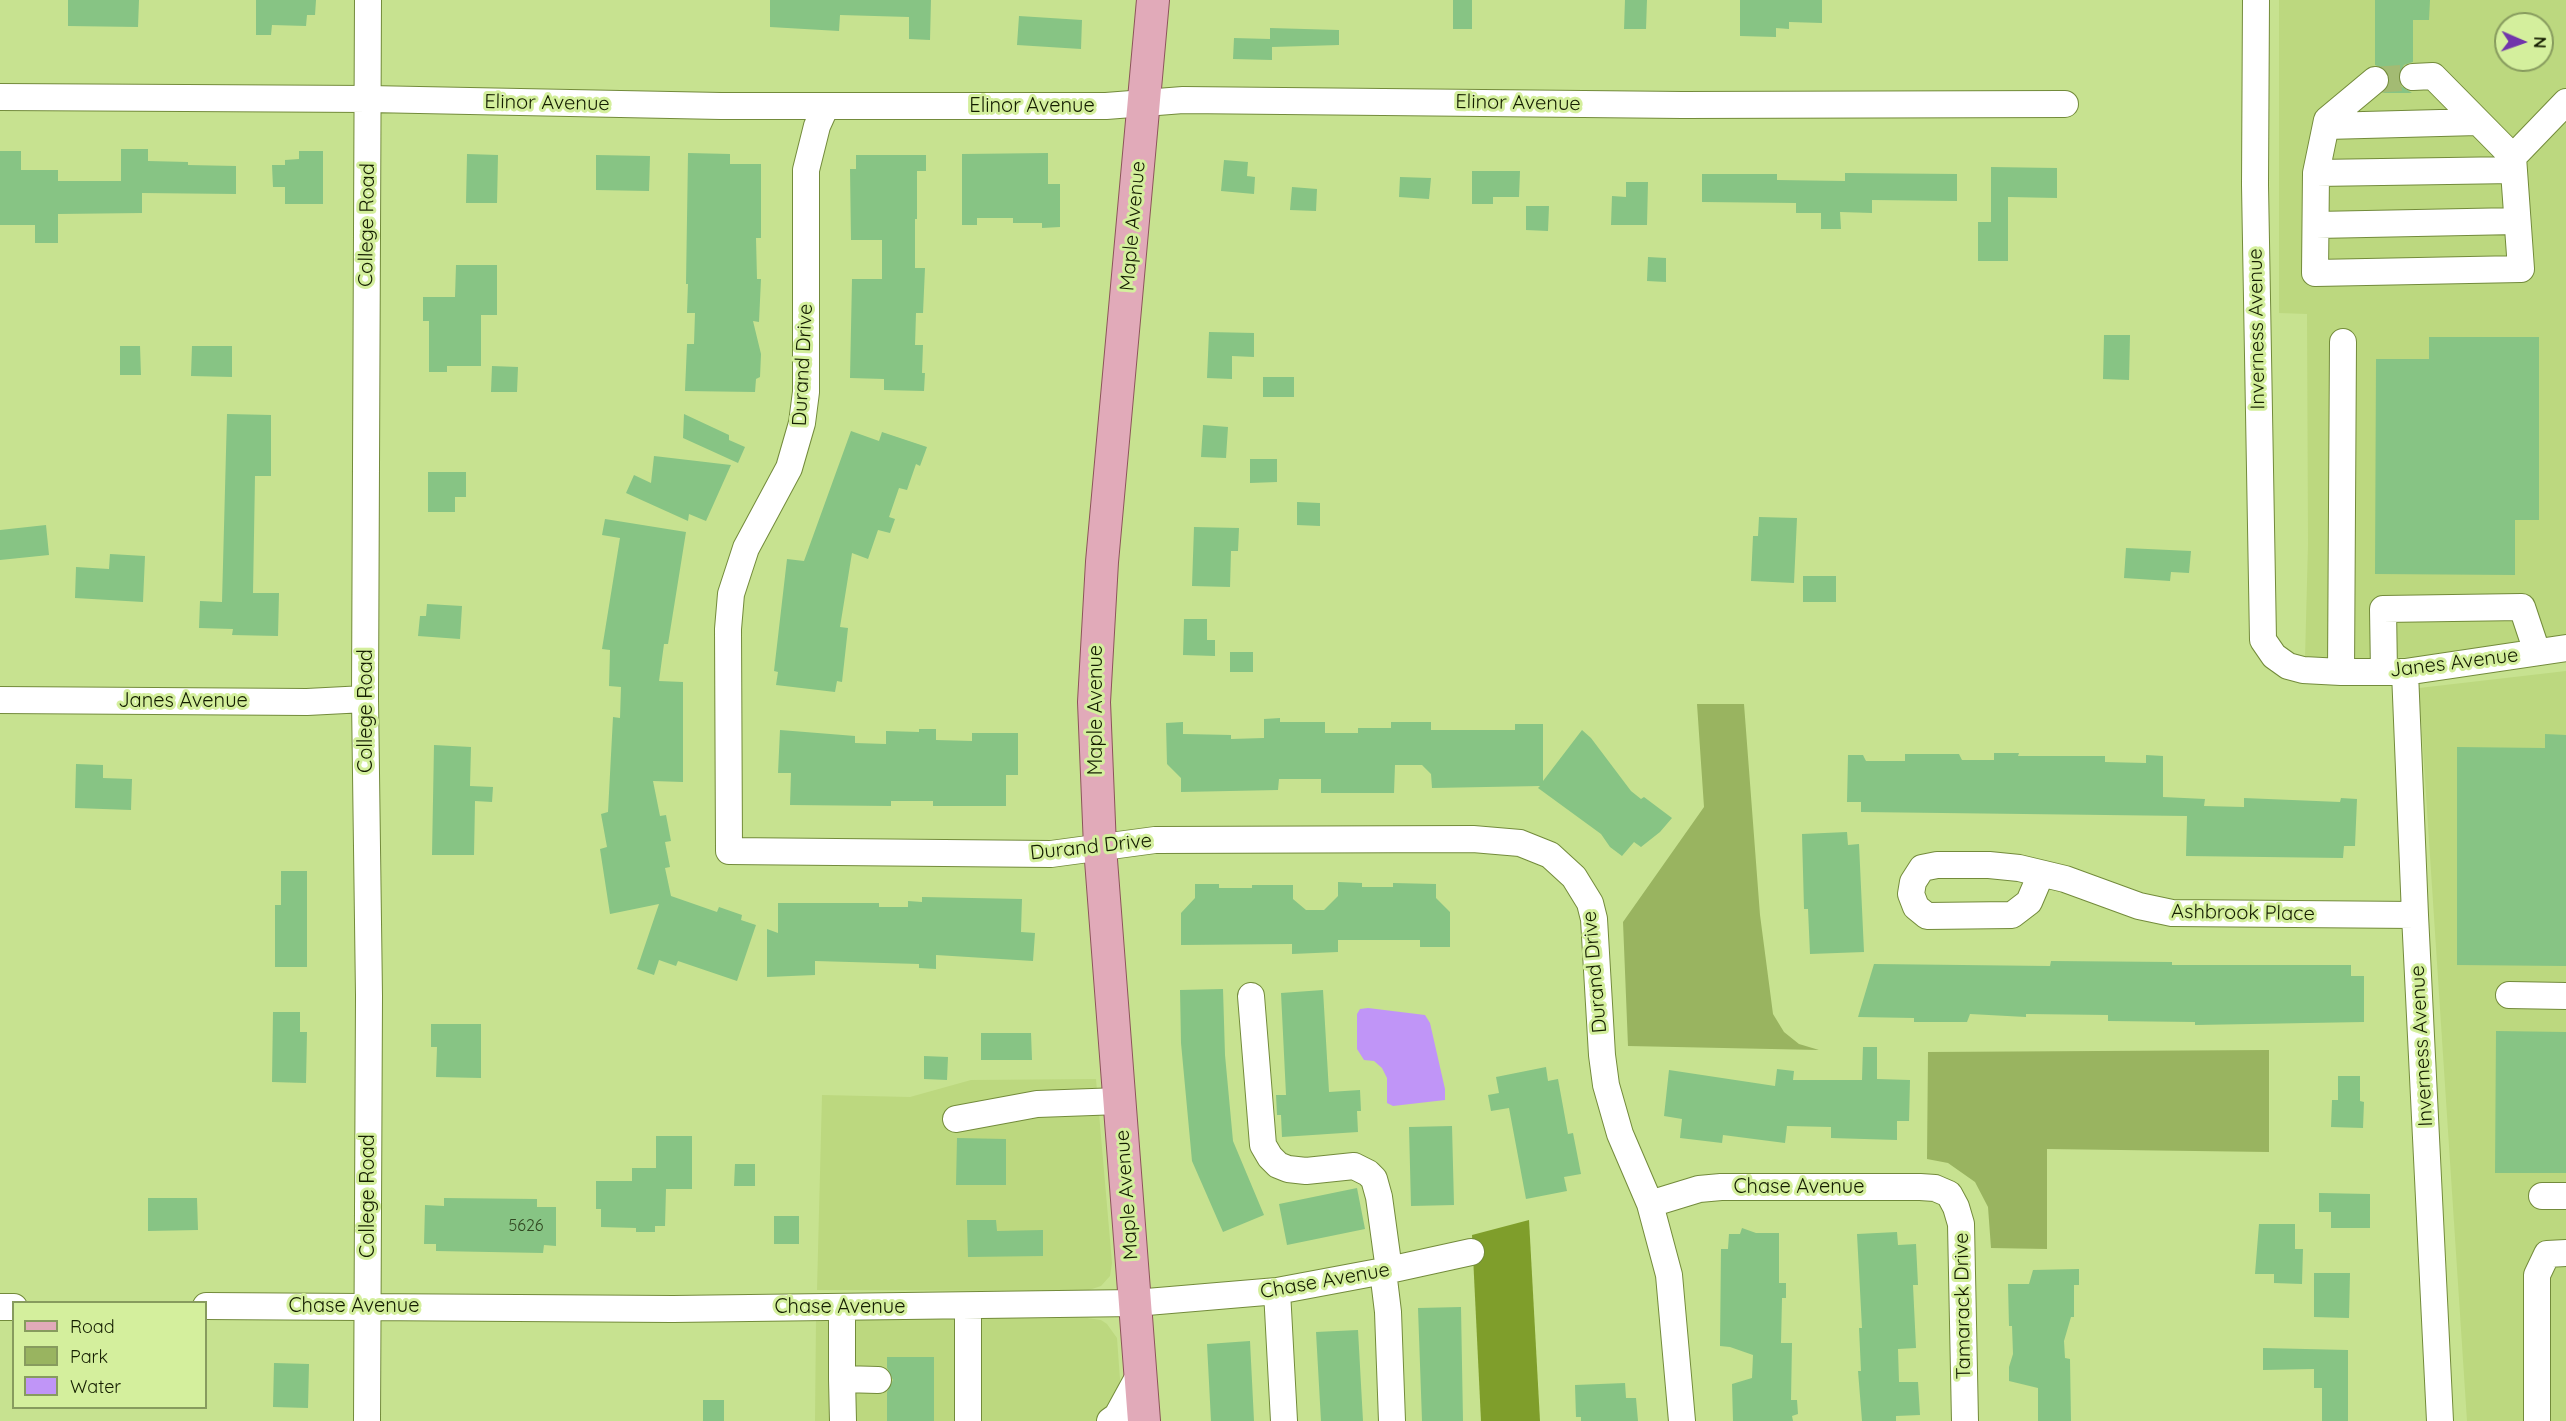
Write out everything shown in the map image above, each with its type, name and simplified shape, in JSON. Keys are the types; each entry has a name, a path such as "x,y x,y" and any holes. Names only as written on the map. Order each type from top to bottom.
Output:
{"main road":[{"name":"Maple Avenue","path":"1144,1421 1094,743 1096,644 1153,0"}],"street":[{"name":"College Road","path":"367,1421 369,996 365,699 368,0"},
{"name":"Inverness Avenue","path":"2256,0 2255,185 2263,640 2274,656"},
{"path":"2375,80 2327,120 2316,173 2315,273 2521,268 2513,163 2478,122 2433,76 2413,76"},
{"name":"Elinor Avenue","path":"0,97 369,99 588,104 1106,106 1183,100 1671,105 2065,104"},
{"path":"2316,173 2513,163 2566,102"},
{"name":"Durand Drive","path":"826,105 817,126 806,170 806,392 802,423 789,468 746,548 731,594 728,629 729,851 1051,854 1155,840 1473,839 1520,843 1550,855 1574,877 1590,903 1594,919 1602,1055 1606,1085 1620,1134 1650,1204 1669,1275 1682,1421"},
{"path":"2326,126 2478,122"},
{"path":"2316,225 2517,221"},
{"path":"2341,672 2343,342"},
{"name":"Inverness Avenue","path":"2440,1421 2415,915 2395,672 2383,609 2522,607 2537,652"},
{"name":"Janes Avenue","path":"2274,656 2295,668 2341,672 2395,672 2566,648"},
{"name":"Janes Avenue","path":"0,700 307,702 365,699"},
{"name":"Ashbrook Place","path":"2041,874 2065,879 2139,906 2172,913 2415,915"},
{"path":"2509,995 2566,996"},
{"path":"1251,996 1260,1124 1266,1151 1278,1165 1288,1169 1306,1171 1354,1166 1374,1179 1379,1197 1386,1271 1392,1421"},
{"path":"956,1119 1037,1104 1120,1101"},
{"name":"Chase Avenue","path":"1650,1204 1699,1189 1721,1187 1920,1187 1935,1188 1949,1194"},
{"name":"Tamarack Drive","path":"1949,1194 1961,1224 1965,1421"},
{"name":"Chase Avenue","path":"207,1306 367,1305 673,1309 1135,1303 1277,1291 1386,1271 1471,1252"},
{"path":"2536,1421 2536,1275 2547,1254 2566,1253"},
{"path":"1277,1291 1284,1421"},
{"path":"968,1306 968,1421"},
{"path":"842,1307 843,1421"},
{"path":"1110,1421 1117,1416 1140,1374"},
{"path":"842,1379 878,1380"}],"shaded area":[{"path":"2279,0 2566,0 2566,636 2435,657 2305,659 2308,544 2307,314 2279,313"},
{"path":"2566,671 2566,1421 2467,1421 2419,688"},
{"path":"1096,1079 1112,1263 1110,1276 1101,1286 1089,1290 1055,1291 817,1290 822,1095 910,1097 971,1080"},
{"path":"1529,1220 1540,1421 1481,1421 1472,1235"},
{"path":"1087,1318 1101,1320 1107,1324 1117,1338 1123,1421 815,1421 816,1319"}],"green space":[{"path":"1697,704 1744,704 1760,915 1773,1014 1784,1032 1799,1044 1819,1050 1628,1046 1623,922 1704,807"},
{"path":"2269,1050 2269,1152 2047,1149 2047,1249 1991,1248 1988,1207 1975,1182 1948,1163 1927,1159 1928,1052"}],"water":[{"path":"1360,1009 1425,1015 1430,1023 1445,1089 1445,1100 1393,1106 1387,1103 1387,1078 1382,1068 1374,1061 1364,1060 1357,1049 1357,1014"}],"building":[{"path":"68,0 139,0 138,27 68,26"},
{"path":"256,0 316,0 315,15 307,15 306,26 272,25 271,35 256,35"},
{"path":"770,0 931,0 930,40 909,39 909,17 840,15 839,31 770,27"},
{"path":"1453,0 1472,0 1472,29 1453,29"},
{"path":"1625,0 1647,0 1646,29 1624,29"},
{"path":"1740,0 1822,0 1822,23 1789,22 1789,29 1776,28 1776,37 1740,36"},
{"path":"2375,0 2430,0 2429,20 2413,20 2413,62 2404,65 2398,77 2401,86 2412,93 2383,93 2389,86 2390,78 2386,70 2375,65"},
{"path":"1019,16 1082,20 1081,49 1017,45"},
{"path":"1270,28 1339,30 1339,45 1272,47 1272,60 1233,59 1234,38 1270,39"},
{"path":"121,149 148,149 148,161 236,166 236,194 142,193 142,213 58,214 58,243 35,243 35,225 0,225 0,151 21,151 21,170 58,170 58,181 121,181"},
{"path":"299,151 323,151 323,204 285,204 285,187 273,187 272,165 285,165 285,160 299,159"},
{"path":"688,153 730,154 730,164 761,164 761,238 756,238 757,279 761,279 759,322 753,321 761,354 760,377 756,379 755,392 685,391 687,344 694,344 695,313 687,313"},
{"path":"1048,153 1048,184 1060,184 1060,227 1042,228 1042,223 1013,223 1013,218 977,218 977,225 962,225 962,154"},
{"path":"467,154 498,155 497,203 466,203"},
{"path":"596,155 650,156 649,191 596,190"},
{"path":"856,155 926,155 926,171 917,171 917,219 915,219 915,268 925,268 923,313 916,313 915,345 923,345 924,391 884,390 884,379 850,378 852,279 882,279 882,240 851,240 850,169 856,169"},
{"path":"1224,160 1248,162 1247,176 1255,177 1254,194 1221,191"},
{"path":"1991,167 2057,168 2057,198 2008,197 2008,261 1978,261 1978,222 1991,222"},
{"path":"1472,171 1520,171 1519,197 1493,197 1493,204 1472,204"},
{"path":"1845,173 1957,174 1957,201 1872,200 1872,213 1840,212 1841,229 1821,229 1821,213 1796,213 1796,203 1702,202 1702,174 1777,174 1777,180 1845,181"},
{"path":"1400,177 1431,178 1429,199 1399,197"},
{"path":"1626,182 1648,182 1647,225 1611,225 1612,196 1626,197"},
{"path":"1292,187 1317,189 1316,211 1290,210"},
{"path":"1526,206 1549,206 1548,231 1526,230"},
{"path":"1648,257 1666,258 1666,282 1647,281"},
{"path":"456,265 497,265 497,315 481,315 481,366 447,366 447,372 429,372 429,321 423,321 423,297 455,297"},
{"path":"1209,332 1254,333 1254,357 1232,356 1232,379 1207,378"},
{"path":"2104,335 2130,335 2129,380 2103,379"},
{"path":"2429,337 2539,337 2539,520 2515,520 2515,575 2375,574 2376,359 2429,359"},
{"path":"120,346 140,346 141,375 120,375"},
{"path":"192,346 232,346 232,377 191,376"},
{"path":"492,366 518,367 517,392 491,392"},
{"path":"1263,377 1294,377 1294,397 1263,397"},
{"path":"227,414 271,415 271,476 255,476 253,593 279,593 278,636 232,635 233,629 199,628 200,601 222,602"},
{"path":"684,414 729,435 729,440 745,447 738,463 683,438"},
{"path":"1203,425 1228,427 1226,458 1201,457"},
{"path":"851,431 879,441 882,432 927,447 920,466 916,464 907,490 899,488 889,517 895,519 890,533 878,530 868,559 852,553 840,627 848,628 842,682 837,681 835,692 776,685 778,672 774,671 787,559 804,561"},
{"path":"654,456 731,465 706,521 689,514 688,521 626,493 634,475 651,483"},
{"path":"1250,459 1277,459 1277,482 1250,483"},
{"path":"428,472 466,472 466,497 455,497 455,512 428,512"},
{"path":"1297,502 1320,503 1320,526 1297,525"},
{"path":"1759,517 1797,518 1794,583 1751,581 1753,536 1758,536"},
{"path":"605,519 686,532 668,644 664,644 659,681 683,682 683,782 653,781 660,816 666,815 671,841 665,842 670,867 665,868 671,896 717,912 719,907 742,915 741,920 756,925 737,981 678,961 676,966 659,960 654,975 637,969 659,904 610,914 600,849 607,847 601,814 608,812 613,717 620,718 621,687 609,686 610,650 602,649 620,538 602,535"},
{"path":"46,525 49,555 0,560 0,530"},
{"path":"1194,527 1239,528 1238,551 1231,551 1230,587 1192,586"},
{"path":"2126,548 2191,551 2189,573 2171,572 2170,581 2124,578"},
{"path":"110,554 145,556 143,602 75,598 76,567 109,569"},
{"path":"1803,576 1836,576 1836,602 1803,602"},
{"path":"427,604 462,606 460,639 418,636 420,616 426,616"},
{"path":"1184,619 1207,619 1207,640 1215,640 1215,656 1183,655"},
{"path":"1230,652 1253,652 1253,672 1230,672"},
{"path":"1280,718 1280,722 1325,722 1325,733 1358,733 1358,728 1391,728 1391,722 1431,722 1431,730 1515,730 1515,724 1543,724 1543,781 1582,730 1591,738 1631,791 1641,799 1644,797 1672,818 1660,832 1641,847 1634,842 1622,856 1610,847 1601,834 1538,788 1540,786 1432,788 1431,774 1422,765 1395,765 1394,793 1321,793 1321,779 1279,779 1278,790 1181,792 1181,778 1167,764 1166,723 1183,722 1183,734 1231,735 1231,739 1264,738 1264,719"},
{"path":"919,729 936,729 936,740 972,741 972,733 1018,733 1018,775 1006,775 1006,806 933,806 933,801 891,801 891,806 790,805 791,773 778,773 780,730 855,736 855,743 886,744 886,731 919,732"},
{"path":"2545,734 2566,735 2566,966 2457,965 2457,747 2545,748"},
{"path":"434,745 471,747 470,786 493,787 492,802 475,801 474,855 432,855"},
{"path":"1994,753 2019,753 2018,756 2105,756 2105,762 2146,763 2146,755 2163,756 2163,797 2205,799 2204,806 2244,807 2244,798 2340,802 2341,798 2357,799 2355,846 2344,846 2343,858 2186,856 2187,816 1861,812 1861,802 1847,802 1848,755 1863,755 1866,761 1905,761 1905,754 1959,754 1962,760 1994,760"},
{"path":"76,764 103,765 103,778 132,779 131,810 75,808"},
{"path":"1847,832 1848,845 1859,844 1864,952 1810,954 1808,909 1804,909 1802,834"},
{"path":"281,871 307,871 307,967 275,967 275,905 281,905"},
{"path":"1338,882 1362,883 1362,887 1393,887 1393,883 1436,884 1436,898 1450,912 1450,947 1420,947 1420,940 1338,940 1338,952 1292,954 1292,944 1181,945 1181,913 1195,898 1195,884 1219,884 1219,888 1293,885 1293,899 1306,910 1324,910 1338,896"},
{"path":"922,897 1022,899 1021,932 1035,933 1033,961 936,955 936,969 919,968 919,964 815,961 815,975 767,977 767,929 778,933 778,903 879,903 879,907 908,907 908,901 922,902"},
{"path":"2051,961 2172,962 2172,965 2351,965 2351,976 2364,976 2364,1022 2195,1025 2195,1022 2108,1021 2108,1015 2026,1014 2026,1017 1970,1014 1967,1022 1914,1022 1914,1018 1858,1017 1874,964 2050,966"},
{"path":"1223,989 1225,1055 1233,1141 1264,1215 1223,1232 1192,1161 1181,1043 1180,990"},
{"path":"1323,990 1329,1092 1360,1090 1361,1111 1357,1111 1358,1132 1282,1137 1281,1115 1277,1115 1276,1095 1286,1095 1281,993"},
{"path":"273,1012 300,1012 300,1032 307,1032 306,1083 272,1082"},
{"path":"431,1024 481,1024 481,1078 436,1077 437,1047 431,1047"},
{"path":"2496,1031 2566,1032 2566,1173 2495,1173"},
{"path":"981,1033 1031,1033 1032,1060 981,1060"},
{"path":"1863,1047 1877,1047 1877,1079 1910,1080 1909,1121 1897,1121 1897,1140 1831,1138 1831,1127 1787,1126 1785,1143 1723,1135 1722,1143 1680,1138 1682,1119 1664,1116 1669,1070 1775,1086 1777,1069 1794,1071 1793,1080 1862,1080"},
{"path":"924,1056 948,1057 947,1080 924,1079"},
{"path":"1546,1067 1548,1081 1558,1079 1568,1134 1573,1133 1581,1174 1564,1177 1567,1191 1526,1199 1509,1108 1491,1111 1488,1095 1499,1093 1496,1077"},
{"path":"2338,1076 2360,1076 2360,1101 2364,1102 2363,1128 2331,1127 2332,1100 2338,1100"},
{"path":"1452,1126 1454,1205 1411,1206 1409,1127"},
{"path":"656,1136 692,1136 692,1189 666,1189 665,1226 655,1226 655,1232 636,1232 636,1228 601,1227 601,1209 596,1209 596,1181 632,1181 632,1168 656,1168"},
{"path":"957,1138 1006,1139 1006,1185 956,1185"},
{"path":"735,1164 755,1164 755,1186 734,1186"},
{"path":"1357,1188 1365,1229 1287,1245 1279,1204"},
{"path":"2319,1193 2370,1194 2370,1228 2331,1228 2331,1212 2319,1212"},
{"path":"148,1198 197,1198 198,1230 148,1231"},
{"path":"444,1198 537,1199 537,1207 556,1207 556,1246 544,1245 543,1253 436,1251 436,1244 424,1244 425,1205 444,1206"},
{"path":"774,1216 799,1216 799,1244 774,1244"},
{"path":"967,1220 996,1220 997,1231 1043,1230 1043,1256 968,1257"},
{"path":"2259,1224 2295,1224 2295,1249 2303,1249 2302,1284 2274,1283 2274,1274 2255,1274"},
{"path":"1742,1228 1756,1233 1779,1233 1779,1283 1786,1283 1786,1298 1782,1298 1781,1343 1792,1343 1791,1400 1797,1400 1798,1414 1792,1416 1793,1421 1733,1421 1732,1384 1752,1378 1753,1355 1720,1346 1721,1249 1728,1249 1729,1234 1740,1234"},
{"path":"1897,1232 1898,1245 1916,1244 1918,1285 1913,1285 1916,1348 1898,1349 1899,1382 1918,1382 1920,1415 1896,1416 1896,1421 1862,1421 1858,1371 1861,1371 1859,1328 1862,1328 1857,1234"},
{"path":"2079,1269 2079,1285 2074,1285 2074,1317 2071,1317 2064,1341 2065,1358 2070,1359 2071,1421 2038,1421 2038,1388 2009,1381 2009,1367 2013,1354 2012,1326 2009,1326 2008,1284 2029,1284 2033,1270"},
{"path":"2314,1273 2350,1273 2349,1318 2314,1317"},
{"path":"1461,1307 1463,1421 1422,1421 1418,1308"},
{"path":"1358,1330 1363,1421 1321,1421 1316,1332"},
{"path":"1250,1341 1254,1421 1211,1421 1207,1344"},
{"path":"2263,1348 2348,1350 2348,1421 2322,1421 2322,1388 2314,1388 2314,1369 2263,1370"},
{"path":"887,1357 934,1357 934,1421 887,1421 887,1392 893,1380 887,1368"},
{"path":"274,1363 309,1364 308,1408 273,1407"},
{"path":"1625,1383 1626,1398 1636,1398 1638,1421 1581,1421 1581,1417 1576,1417 1575,1385"},
{"path":"703,1400 724,1400 724,1421 703,1421"}],"tunnel":[{"path":"2375,80 2413,77"}]}
